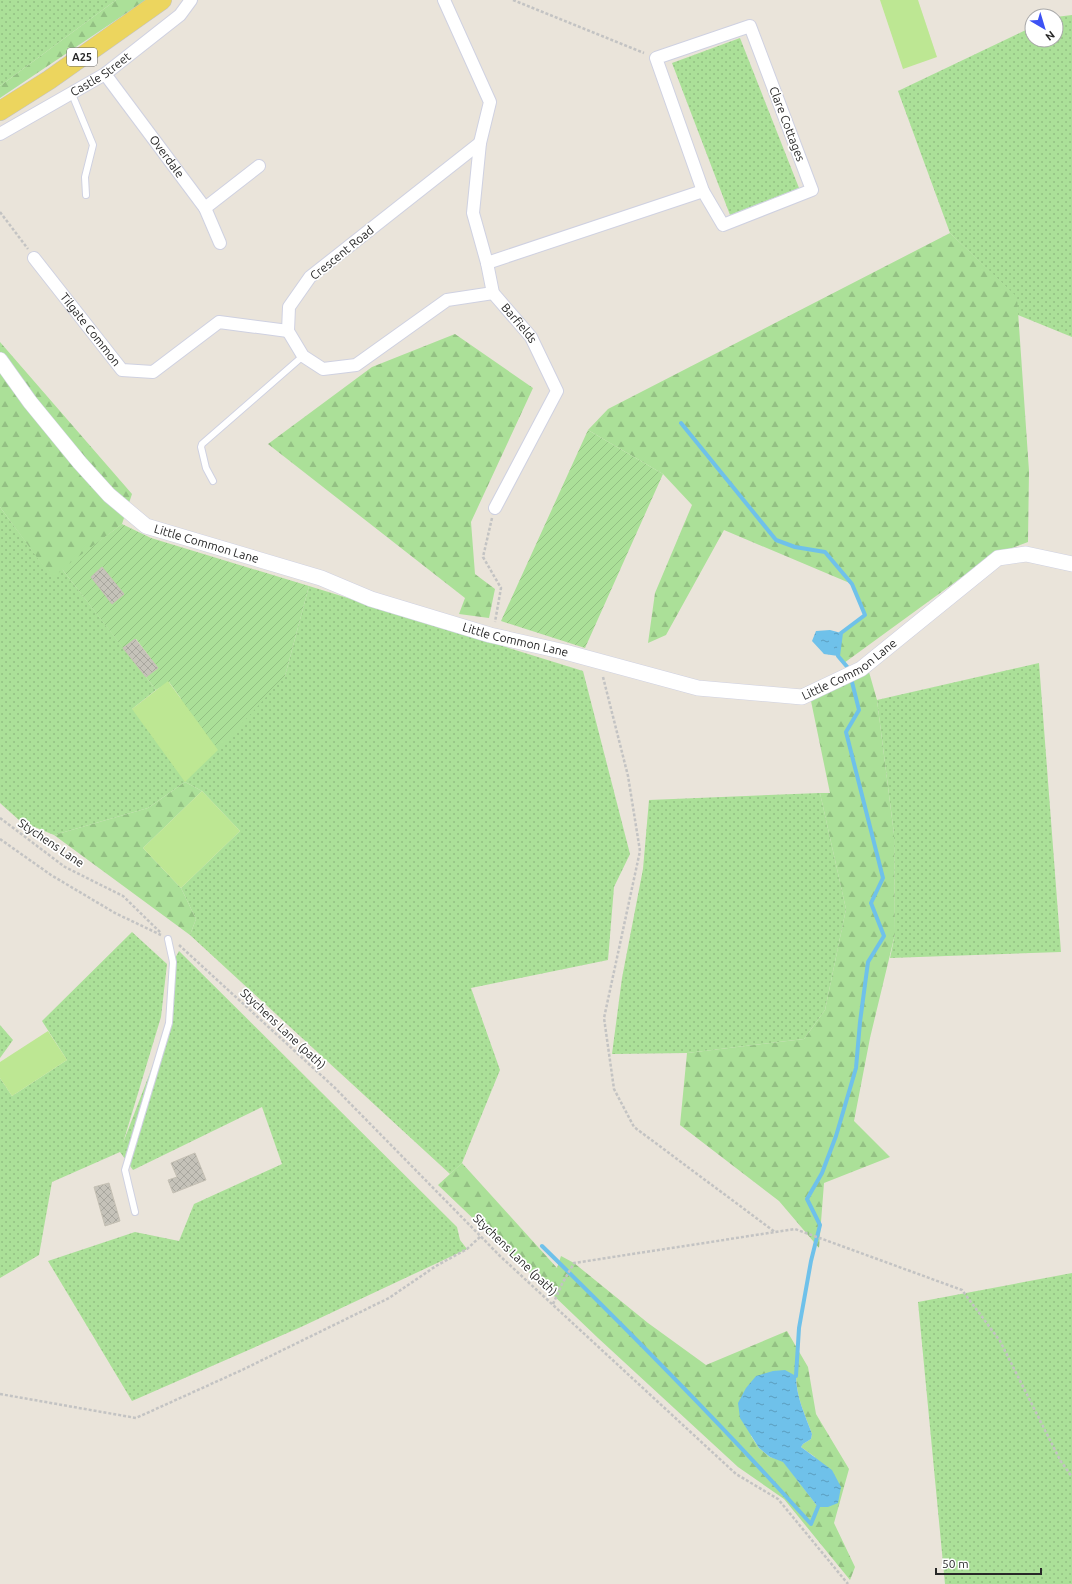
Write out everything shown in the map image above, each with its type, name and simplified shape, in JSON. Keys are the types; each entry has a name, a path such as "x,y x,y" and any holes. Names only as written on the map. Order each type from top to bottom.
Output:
{"main road":[{"name":"Castle Street","path":"0,111 50,80 162,0"}],"street":[{"name":"Castle Street","path":"0,134 106,74 180,15 191,0"},
{"name":"Barfields","path":"444,0 490,102 480,143 473,213 487,263 493,293 530,337 557,391 495,508"},
{"name":"Clare Cottages","path":"750,26 812,190 723,225 703,191 656,58 750,26"},
{"name":"Overdale","path":"106,74 205,208 220,243"},
{"name":"Crescent Road","path":"288,331 289,307 310,277 480,143"},
{"path":"205,208 259,166"},
{"path":"487,263 703,191"},
{"name":"Tilgate Common","path":"34,258 122,370 153,372 219,322 288,331"},
{"path":"288,331 303,356 323,369 356,365 447,300 493,293"},
{"name":"Little Common Lane","path":"0,360 30,402 80,463 109,495 146,526 321,578 370,599 490,636 599,661 698,688 802,697 861,669 998,558 1026,554 1072,564"}],"lane":[{"path":"72,94 93,145 85,177 86,196"},
{"path":"213,481 206,468 201,447 202,444 303,356"},
{"path":"135,1212 125,1170 169,1023 173,962 168,939"}],"path":[{"path":"513,0 656,58"},
{"path":"0,212 34,258"},
{"path":"490,636 496,620 501,588 483,557 495,508"},
{"path":"599,661 628,776 640,850 604,1018 614,1089 634,1127 776,1232"},
{"name":"Stychens Lane","path":"0,818 65,867 123,896 168,939"},
{"path":"0,839 51,875 115,913 168,939"},
{"name":"Stychens Lane (path)","path":"168,939 180,945 334,1087 500,1256 736,1474 778,1499 848,1584"},
{"path":"553,1304 574,1263 796,1229 962,1290 1000,1341 1060,1460 1072,1476"},
{"path":"0,1394 136,1418 242,1370 388,1298 436,1266 467,1248 482,1236"}],"green space":[{"path":"0,0 116,0 0,86"},
{"path":"116,0 146,0 0,98 0,86"},
{"path":"880,0 918,0 937,57 903,69"},
{"path":"1072,15 1072,337 1018,315 1016,297 950,233 898,91 1024,31 1024,48 1064,48 1064,16"},
{"path":"740,38 799,188 730,215 672,63"},
{"path":"950,233 1017,297 1029,471 1028,542 991,556 844,663 838,656 841,633 865,615 852,584 724,530 666,635 648,643 655,593 692,505 663,474 588,430 608,409"},
{"path":"455,334 533,388 471,522 475,574 495,589 489,618 459,614 465,598 268,444 372,367"},
{"path":"0,342 132,494 122,524 52,578 0,507"},
{"path":"588,430 663,474 585,648 501,621"},
{"path":"0,507 52,577 62,569 156,690 132,709 285,676 309,586 583,671 630,854 614,887 608,960 471,988 500,1070 462,1163 450,1174 190,935 196,919 181,888 240,831 202,791 185,782 148,808 54,835 20,821 0,803"},
{"path":"122,524 151,538 309,586 285,676 218,750 169,682 156,690 146,677 158,668 136,639 123,648 62,569"},
{"path":"1039,663 1061,952 890,958 895,934 894,834 877,700"},
{"path":"869,672 877,700 894,834 895,934 870,1038 854,1121 890,1157 824,1183 819,1248 779,1201 680,1125 687,1053 804,1039 825,1010 846,909 820,793 830,793 811,701"},
{"path":"168,681 218,750 185,782 132,709"},
{"path":"185,782 202,791 143,848 181,888 196,919 190,935 54,835 148,808"},
{"path":"202,791 240,831 181,888 143,848"},
{"path":"820,793 846,909 825,1010 804,1039 687,1053 612,1054 622,978 643,869 649,800"},
{"path":"132,932 167,964 161,1017 123,1143 169,1023 173,962 179,951 457,1227 460,1240 467,1249 301,1327 132,1401 48,1261 135,1232 179,1241 194,1204 282,1164 262,1107 133,1170 120,1152 52,1182 39,1255 0,1278 0,1078 12,1096 67,1060 42,1021"},
{"path":"0,1025 13,1040 0,1058"},
{"path":"48,1031 67,1060 12,1096 0,1078 0,1062"},
{"path":"462,1163 557,1268 561,1256 574,1263 648,1323 706,1365 787,1331 808,1367 816,1414 849,1469 834,1523 855,1567 850,1580 784,1499 738,1467 598,1338 438,1185","holes":["796,1376 801,1405 812,1434 811,1439 801,1447 815,1457 818,1507 783,1461 770,1457 759,1448 751,1436"]},
{"path":"1072,1273 1072,1584 945,1584 918,1302"}],"water":[{"path":"830,630 841,633 838,656 824,654 812,641 816,631"},
{"path":"785,1370 796,1376 799,1398 812,1434 811,1439 801,1447 832,1470 841,1487 838,1503 828,1507 818,1507 783,1462 770,1457 759,1448 740,1418 738,1403 746,1388 756,1376 773,1371"}],"building":[{"path":"102,567 124,594 112,604 91,577"},
{"path":"135,639 158,668 146,677 123,648"},
{"path":"195,1153 206,1180 173,1193 168,1180 177,1177 171,1163"},
{"path":"109,1183 120,1221 105,1226 94,1187"}],"waterway":[{"path":"681,423 776,540 795,547 825,552 852,584 865,615 841,633 838,656 849,669"},
{"path":"796,1376 799,1328 811,1261 820,1225 807,1199 822,1173 836,1136 856,1068 868,962 884,936 871,903 883,878 846,732 859,710 851,678"},
{"path":"542,1246 679,1383 811,1524 818,1507"}]}
